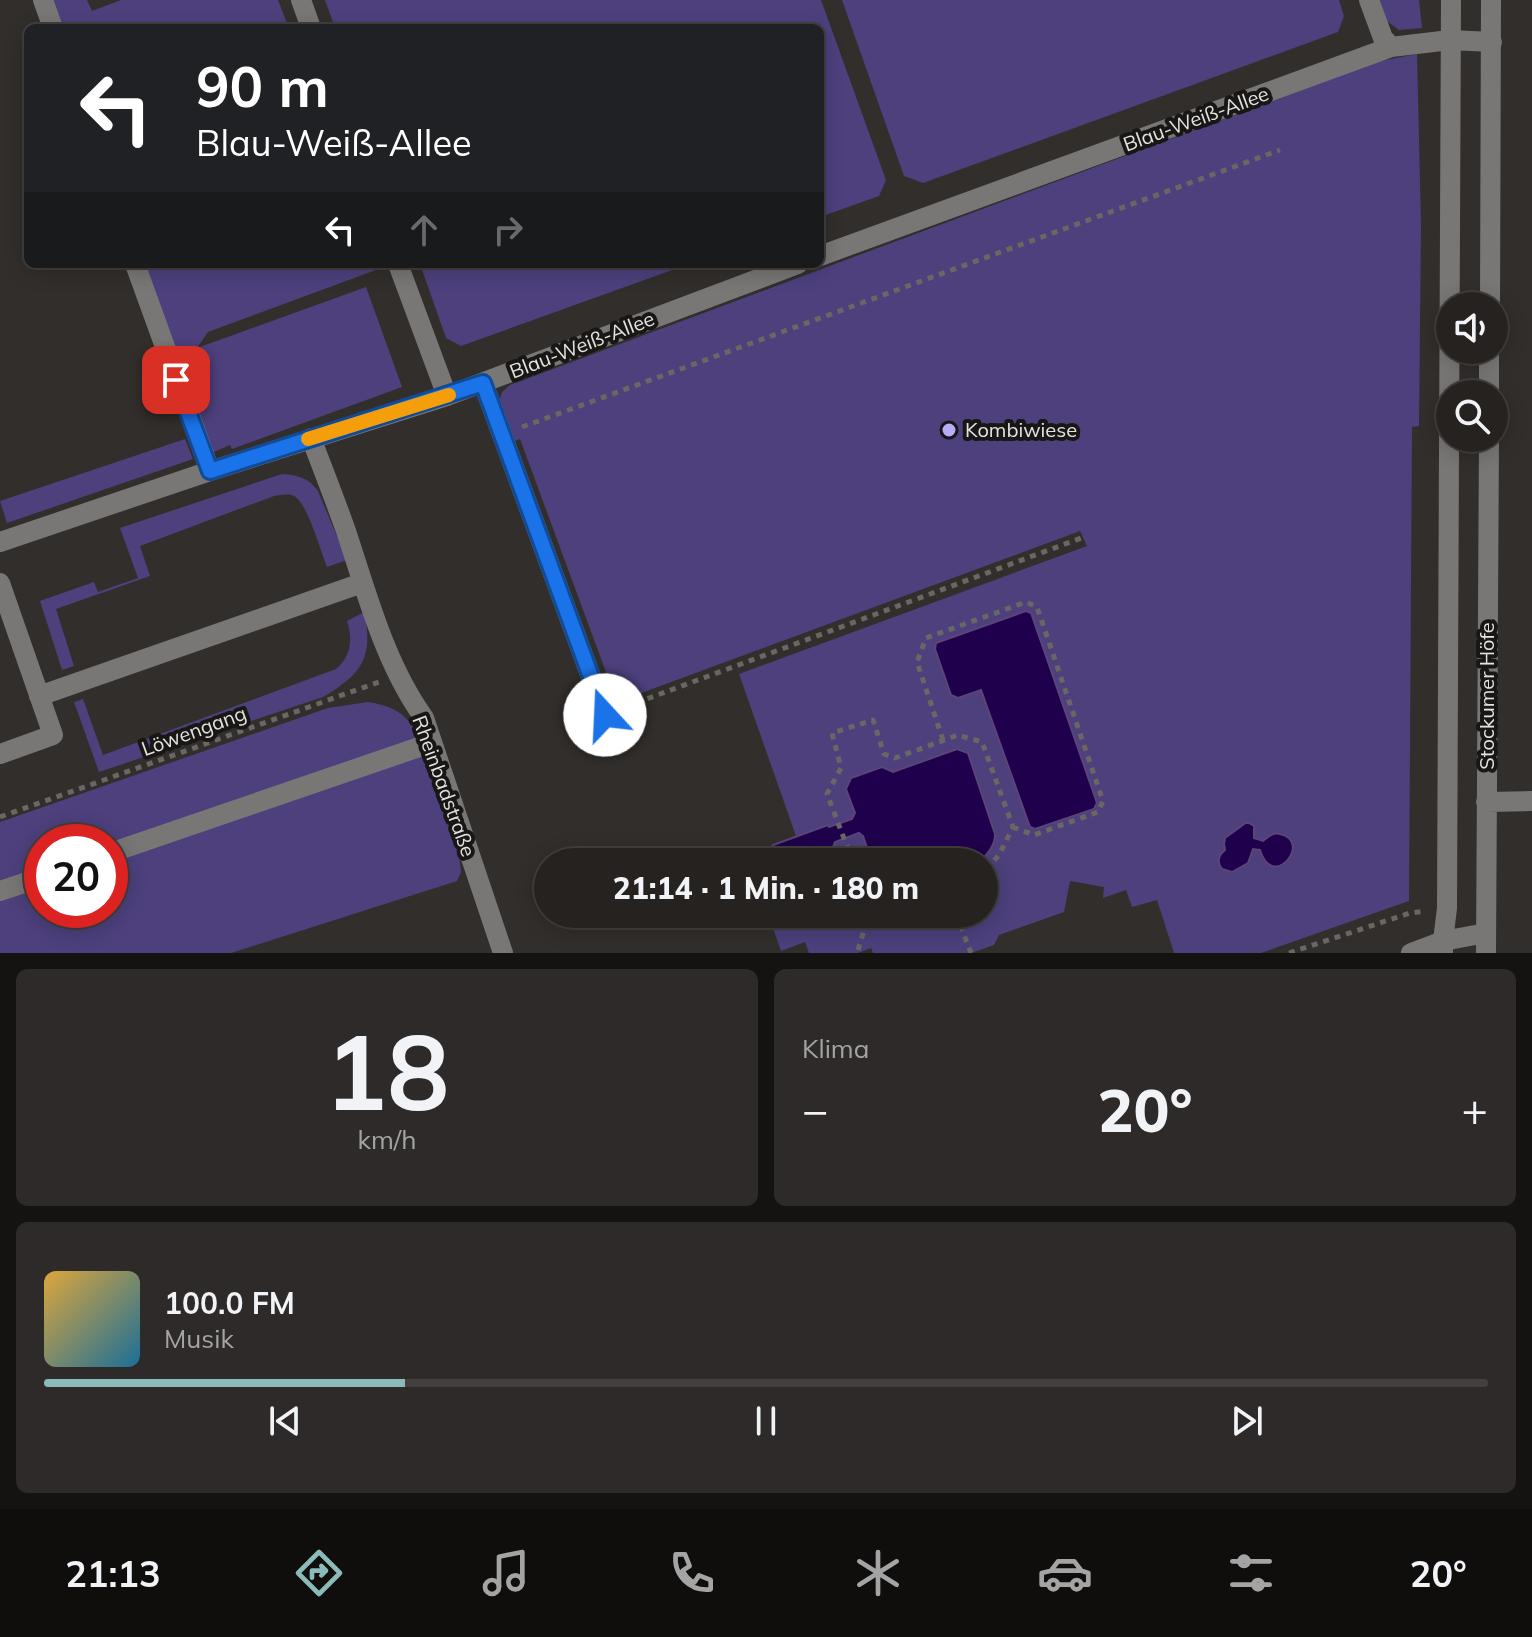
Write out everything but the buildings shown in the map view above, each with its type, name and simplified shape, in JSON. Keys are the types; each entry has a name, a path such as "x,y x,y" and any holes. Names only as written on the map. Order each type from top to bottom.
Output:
{"street":[{"path":"43,0 52,24"},
{"path":"301,0 310,24"},
{"path":"1369,0 1383,38 1391,47"},
{"path":"1443,947 1447,908 1451,0"},
{"path":"1490,292 1491,0"},
{"name":"Blau-Weiß-Allee","path":"824,255 1391,47 1450,40 1492,42"},
{"path":"136,268 210,471"},
{"path":"399,268 447,396"},
{"name":"Blau-Weiß-Allee","path":"0,542 447,396 787,268"},
{"path":"483,383 605,715"},
{"name":"Rheinbadstraße","path":"311,438 398,675 407,695 424,718 503,953"},
{"name":"Stockumer Höfe","path":"1486,943 1489,452"},
{"path":"0,583 53,735 0,754"},
{"path":"39,696 362,583"},
{"path":"128,847 431,743"},
{"path":"1486,802 1532,801"},
{"path":"0,891 24,883"},
{"path":"1411,953 1486,943"}],"path":[{"path":"502,434 1280,150"},
{"path":"605,715 1084,537"},
{"path":"943,740 917,662 926,638 1026,602 1037,607 1103,801 1098,812 1034,835 1013,827"},
{"name":"Löwengang","path":"0,817 398,675"},
{"path":"848,848 827,794 841,768 832,733 873,720 884,754 895,758 958,735 982,742 1013,827 998,856"},
{"path":"1289,953 1410,913 1447,908"},
{"path":"858,950 865,928"},
{"path":"961,928 971,953"}],"shaded area":[{"path":"51,0 87,0 92,11 121,0 278,0 287,24 59,24"},
{"path":"325,0 821,0 886,180 879,196 824,216 824,24 334,24"},
{"path":"842,0 1339,0 1344,16 1338,32 923,183 904,176"},
{"path":"1374,0 1419,0 1422,28 1399,30 1380,16"},
{"path":"1417,54 1421,225 1419,426 1412,427 1409,901 1261,953 1174,953 1157,900 1132,907 1126,890 1103,898 1104,887 1070,881 1064,912 999,935 994,945 971,953 873,953 871,948 858,953 809,953 805,942 781,951 773,928 998,928 998,848 990,848 995,842 957,749 846,789 855,814 852,819 796,836 739,674 1087,546 1080,531 617,702 520,439 512,442 499,402 502,392 510,385 1380,61","holes":["1247,822 1255,829 1254,838 1263,841 1266,838 1260,850 1253,849 1248,863 1235,871 1221,854 1226,850 1225,838"]},
{"path":"144,268 375,268 208,332 197,348 366,287 402,387 232,449 230,445 209,454"},
{"path":"421,268 678,268 461,346 446,338"},
{"path":"185,439 193,459 7,523 0,501"},
{"path":"282,474 303,478 318,491 347,560 327,567 304,508 299,500 287,494 274,496 140,546 150,576 56,609 74,666 62,670 40,601 94,582 98,592 138,578 120,528"},
{"path":"1026,611 1031,613 1097,803 1094,809 1035,829 1030,827 981,690 958,698 951,695 935,649 936,643"},
{"path":"364,612 367,641 362,663 347,680 323,697 99,772 74,702 83,699 103,755 336,669 345,659 349,647 347,621"},
{"path":"368,702 396,710 416,731 459,853 461,872 457,881 231,953 0,953 0,822 328,708"},
{"path":"957,749 968,753 995,834 991,848 867,848 859,833 835,842 833,848 771,848 828,825 852,819 855,813 846,789 851,778 882,767 893,772"},
{"path":"1247,822 1254,826 1254,838 1263,841 1277,834 1289,838 1293,845 1287,860 1273,866 1266,862 1260,850 1253,849 1248,863 1232,872 1222,869 1219,861 1225,850 1225,838"},
{"path":"859,833 867,848 834,848 835,842"}],"slow traffic":[{"path":"308,439 449,395"}],"place":[{"name":"Kombiwiese","path":"949,430"}],"route":[{"path":"176,380 210,471 483,383 605,715"}]}
